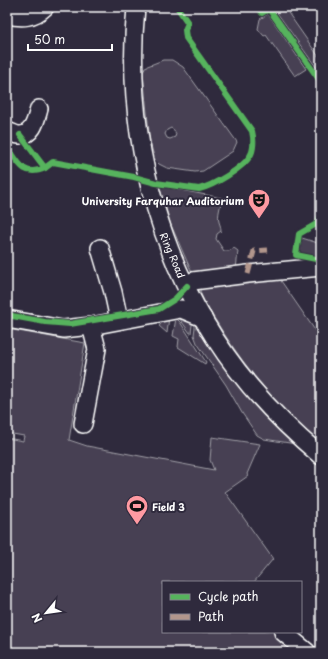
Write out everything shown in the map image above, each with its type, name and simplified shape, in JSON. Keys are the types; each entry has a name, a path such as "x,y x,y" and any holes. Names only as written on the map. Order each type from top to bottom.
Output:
{"street":[{"path":"7,15 25,18 37,14 45,7"},
{"path":"125,7 134,26"},
{"name":"Ring Road","path":"136,7 134,26 134,87 137,117 145,169 161,226 187,286 203,318 226,354 250,386 299,437 321,456"},
{"path":"7,131 20,135 27,133 33,128 39,109"},
{"path":"100,248 113,292 119,320"},
{"path":"187,286 193,281 321,267"},
{"path":"7,319 63,329 91,326 181,309 203,318"},
{"path":"83,424 97,349 91,326"},
{"path":"284,633 307,652"}],"shaded area":[{"path":"278,7 284,7 321,60 321,74 275,10"},
{"path":"268,14 306,69 295,76 266,35 264,36 258,29 260,19"},
{"path":"163,60 172,60 183,67 237,142 233,151 203,171 195,172 167,168 159,164 155,160 150,142 143,73 145,67","holes":["171,128 176,134 175,137 170,139 167,138 165,134 167,130"]},
{"path":"159,186 222,198 218,216 221,231 217,234 216,239 224,251 229,251 234,248 238,251 236,270 193,275 171,225"},
{"path":"302,238 321,244 321,257 299,253"},
{"path":"279,278 321,339 321,444 279,404 254,376 231,345 207,306 200,291 200,289 275,280"},
{"path":"177,315 193,317 191,333 190,333"},
{"path":"169,317 167,333 159,326"},
{"path":"176,318 206,362 205,364 178,347 179,339 173,336"},
{"path":"196,319 296,444 264,439 257,435 226,385 197,343 194,335"},
{"path":"7,329 85,343 69,440 87,446 214,470 210,460 212,437 260,444 247,474 248,476 225,492 273,559 255,581 162,581 162,633 276,633 290,643 280,652 7,652 7,438 23,441 24,436 7,433"}],"marked path":[{"path":"248,274 254,251 268,250"}],"cycle path":[{"path":"20,135 45,168 53,162 134,177 156,183 199,189 219,180 241,166 250,156 253,148 252,131 186,38 185,30 188,23 177,7"},
{"path":"258,7 262,13 269,9 321,82"},
{"path":"7,146 18,163 26,170 38,171 45,168"},
{"path":"320,217 318,223 299,234 296,255 321,260"},
{"path":"7,315 45,322 70,324 159,309 175,299 187,286"}],"place":[{"name":"University Farquhar Auditorium","path":"259,220"},
{"name":"Field 3","path":"137,526"}]}
